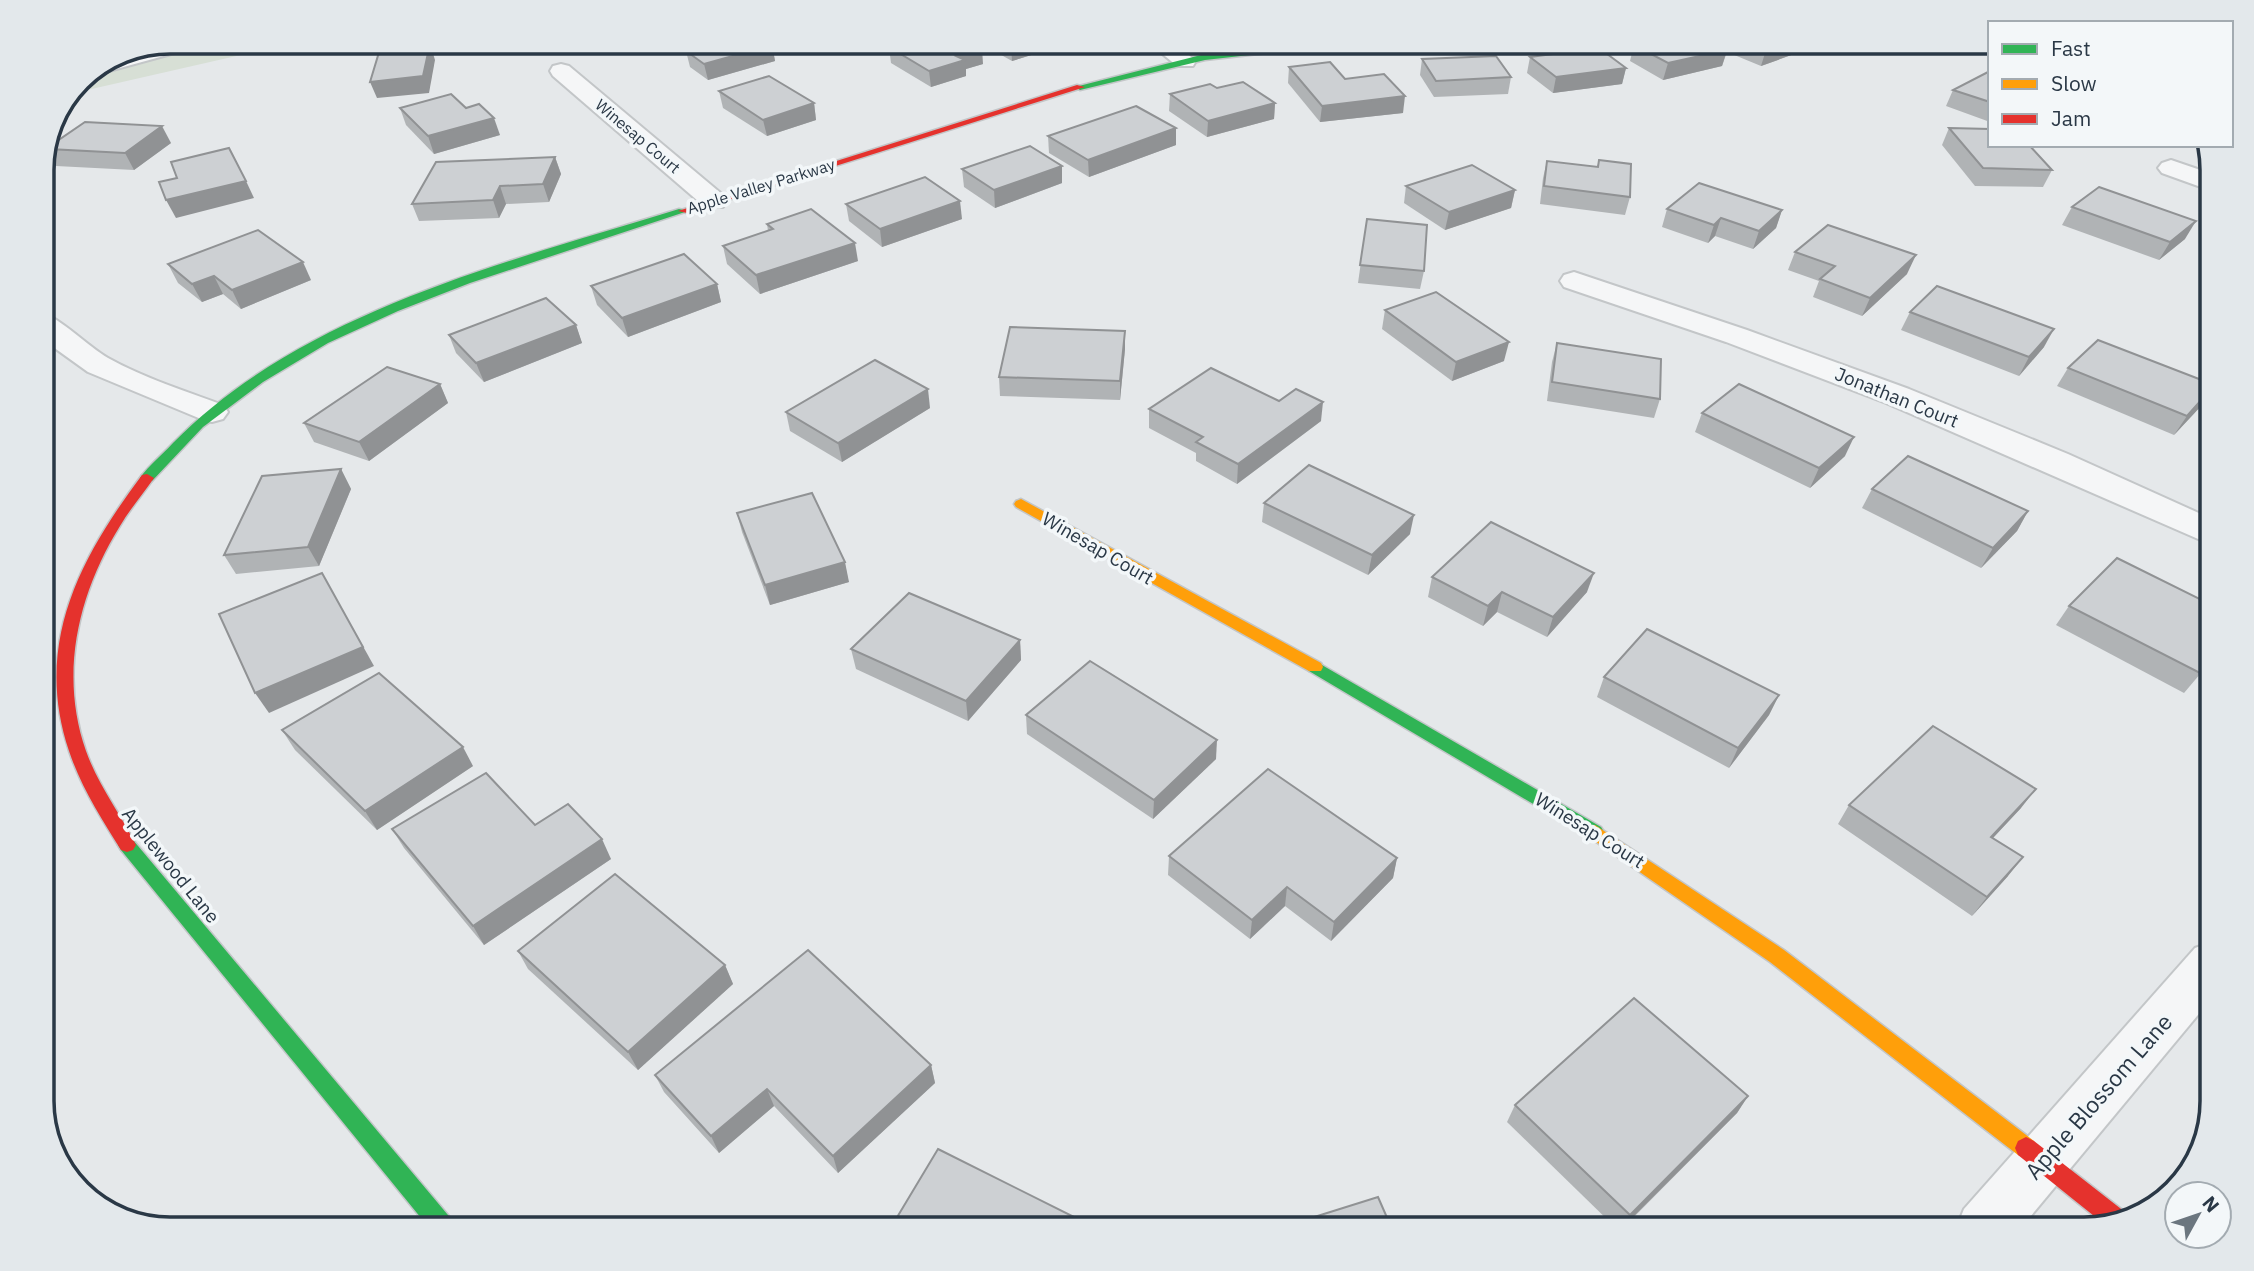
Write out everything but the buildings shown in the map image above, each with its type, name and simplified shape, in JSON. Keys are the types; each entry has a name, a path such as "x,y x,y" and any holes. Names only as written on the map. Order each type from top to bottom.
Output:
{"street":[{"path":"1175,54 1185,61"},
{"name":"Apple Valley Parkway","path":"212,412 303,355 409,302 475,278 1065,91 1185,61 1230,54"},
{"name":"Winesap Court","path":"561,71 714,201"},
{"path":"2171,168 2200,179"},
{"name":"Jonathan Court","path":"1574,281 1817,365 2020,448 2200,528"},
{"path":"54,331 95,362 133,381 212,412"},
{"name":"Applewood Lane","path":"212,412 141,487 98,549 81,587 67,626 61,665 64,706 71,745 108,822 435,1217"},
{"name":"Winesap Court","path":"1021,504 1461,751 1659,873 1848,1009 2109,1214"},
{"name":"Apple Blossom Lane","path":"1994,1217 2200,977"}],"lane":[{"path":"131,61 155,55"}],"shaded area":[{"path":"245,54 86,90 106,74 126,63 148,56"}],"traffic: fast":[{"path":"1080,87 1205,57 1232,54"},
{"path":"147,478 199,424 258,379 324,341 394,308 466,280 683,211"},
{"path":"1315,667 1595,832"},
{"path":"127,845 435,1217"}],"traffic: slow":[{"path":"1021,504 1315,667"},
{"path":"1595,832 1777,956 2026,1148"}],"traffic: jam":[{"path":"683,211 1080,87"},
{"path":"127,845 97,797 77,750 66,704 65,659 73,613 89,568 114,523 147,478"},
{"path":"2026,1148 2109,1214"}]}
